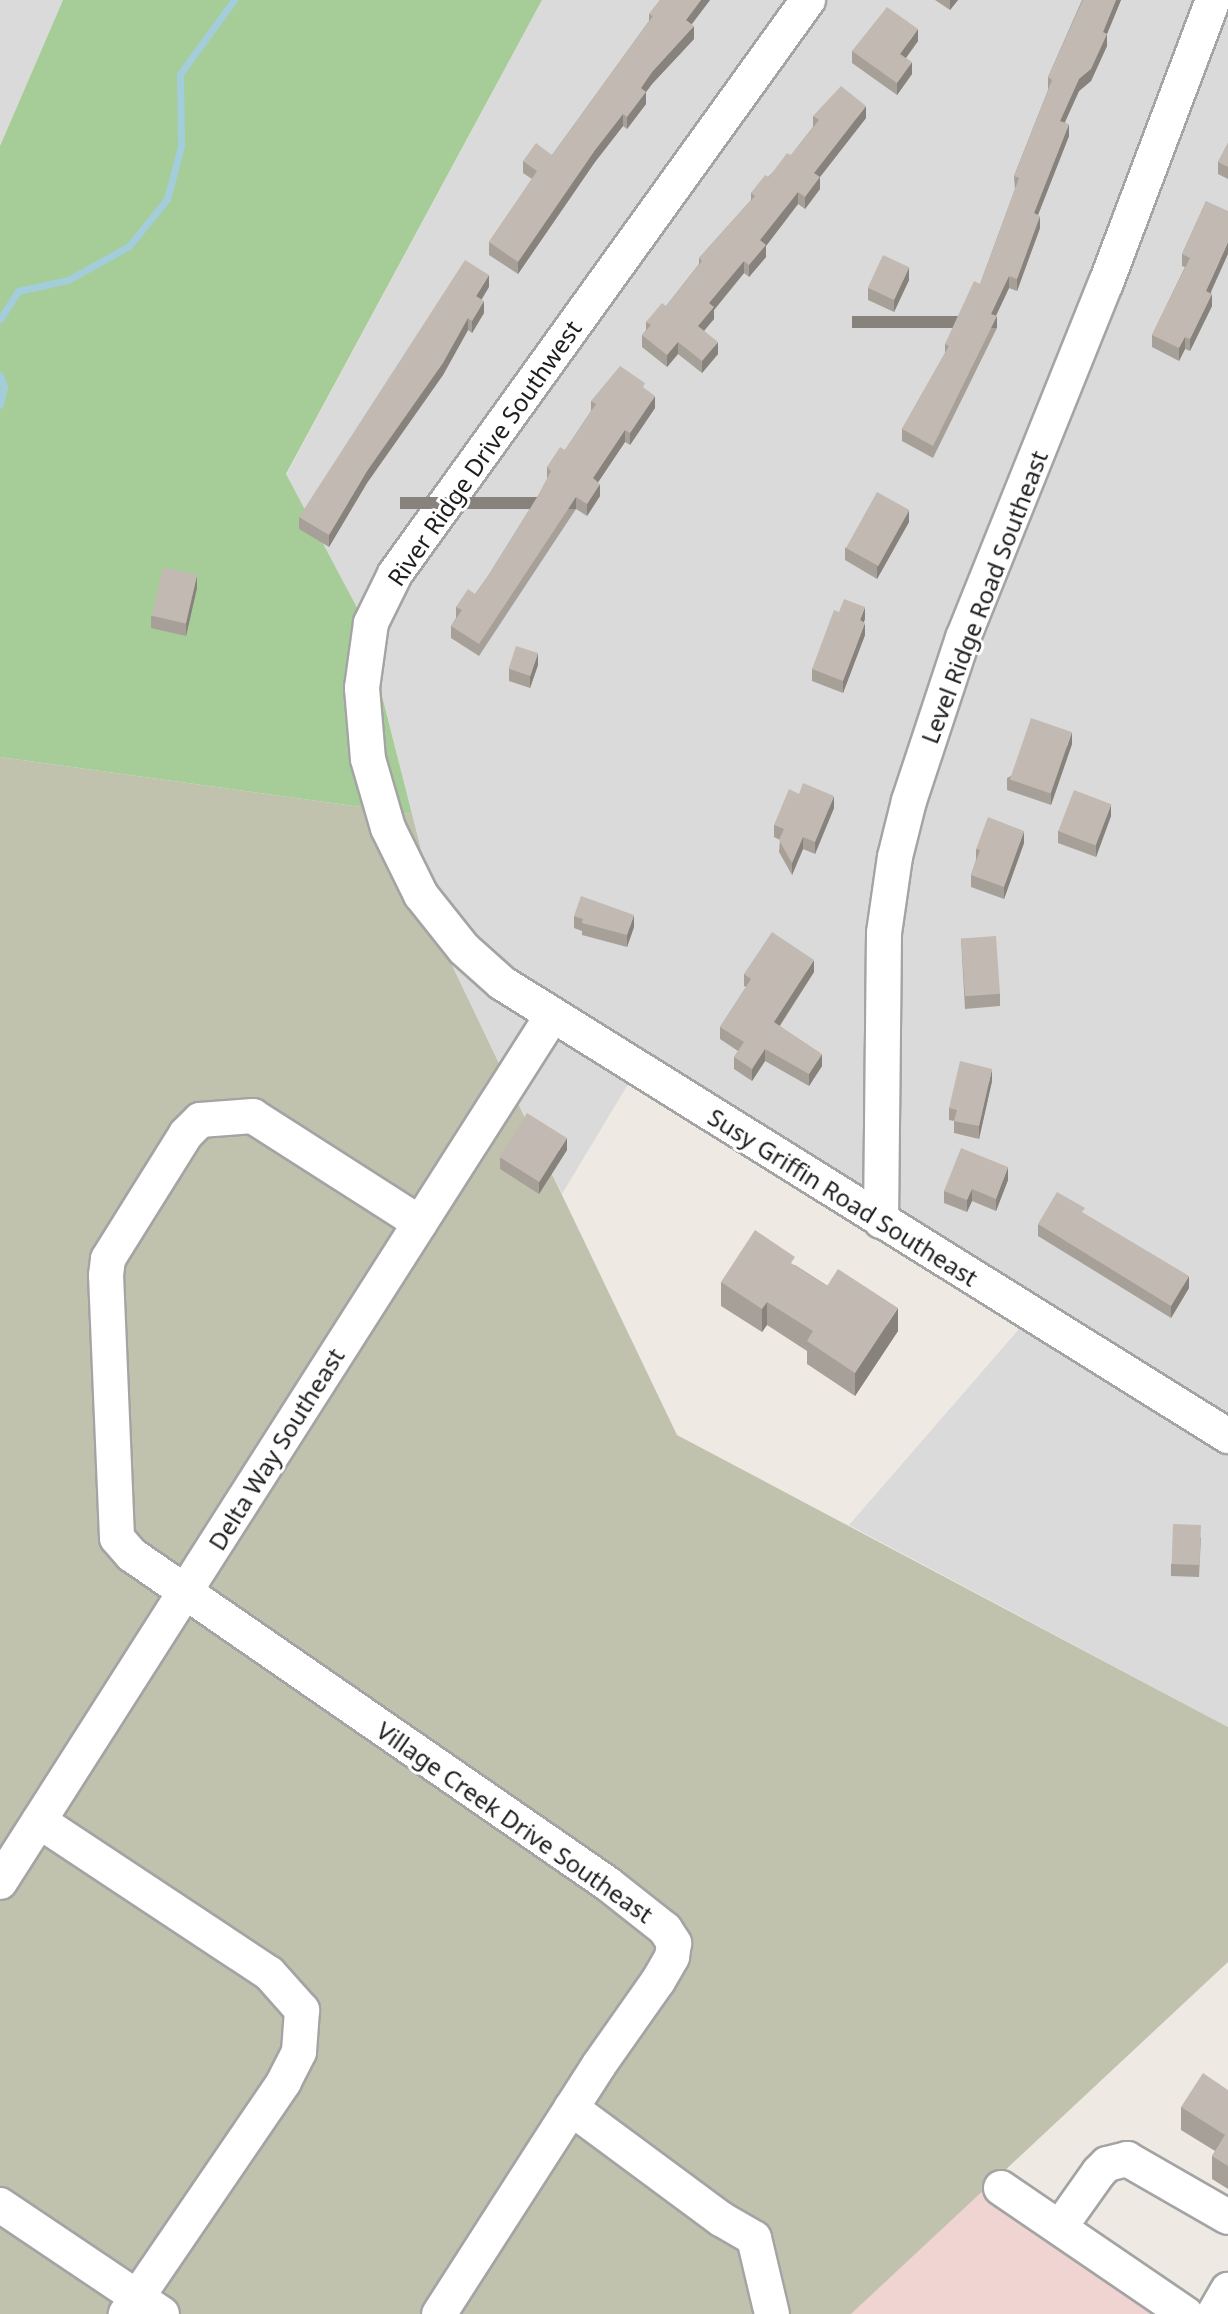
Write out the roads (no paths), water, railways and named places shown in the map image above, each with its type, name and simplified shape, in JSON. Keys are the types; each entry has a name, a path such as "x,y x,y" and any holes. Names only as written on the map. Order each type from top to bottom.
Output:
{"street":[{"name":"River Ridge Drive Southwest","path":"464,949 421,895 388,828 368,759 362,688 371,623 395,574 808,0"},
{"name":"Level Ridge Road Southeast","path":"881,1221 884,933 895,857 909,801 963,638 1106,283 1213,0"},
{"name":"Susy Griffin Road Southeast","path":"464,949 502,983 552,1016 1228,1436"},
{"name":"Delta Way Southeast","path":"0,1882 552,1016"},
{"name":"Village Creek Drive Southeast","path":"420,1223 253,1116 200,1120 186,1134 108,1259 106,1275 117,1538 132,1555 608,1884 665,1929 674,1943 672,1957 439,2314"},
{"path":"0,2205 141,2308 284,2082 299,2052 302,2010 269,1973 39,1821"},
{"path":"571,2108 721,2219 754,2238 772,2314"},
{"path":"1060,2227 1099,2172 1107,2164 1127,2159 1228,2217"},
{"path":"1001,2188 1186,2314"},
{"path":"1214,2314 1228,2290"}],"waterway":[{"path":"0,319 18,291 68,280 129,246 167,199 181,146 180,74 234,0"},
{"path":"0,375 4,387 0,405"}]}
